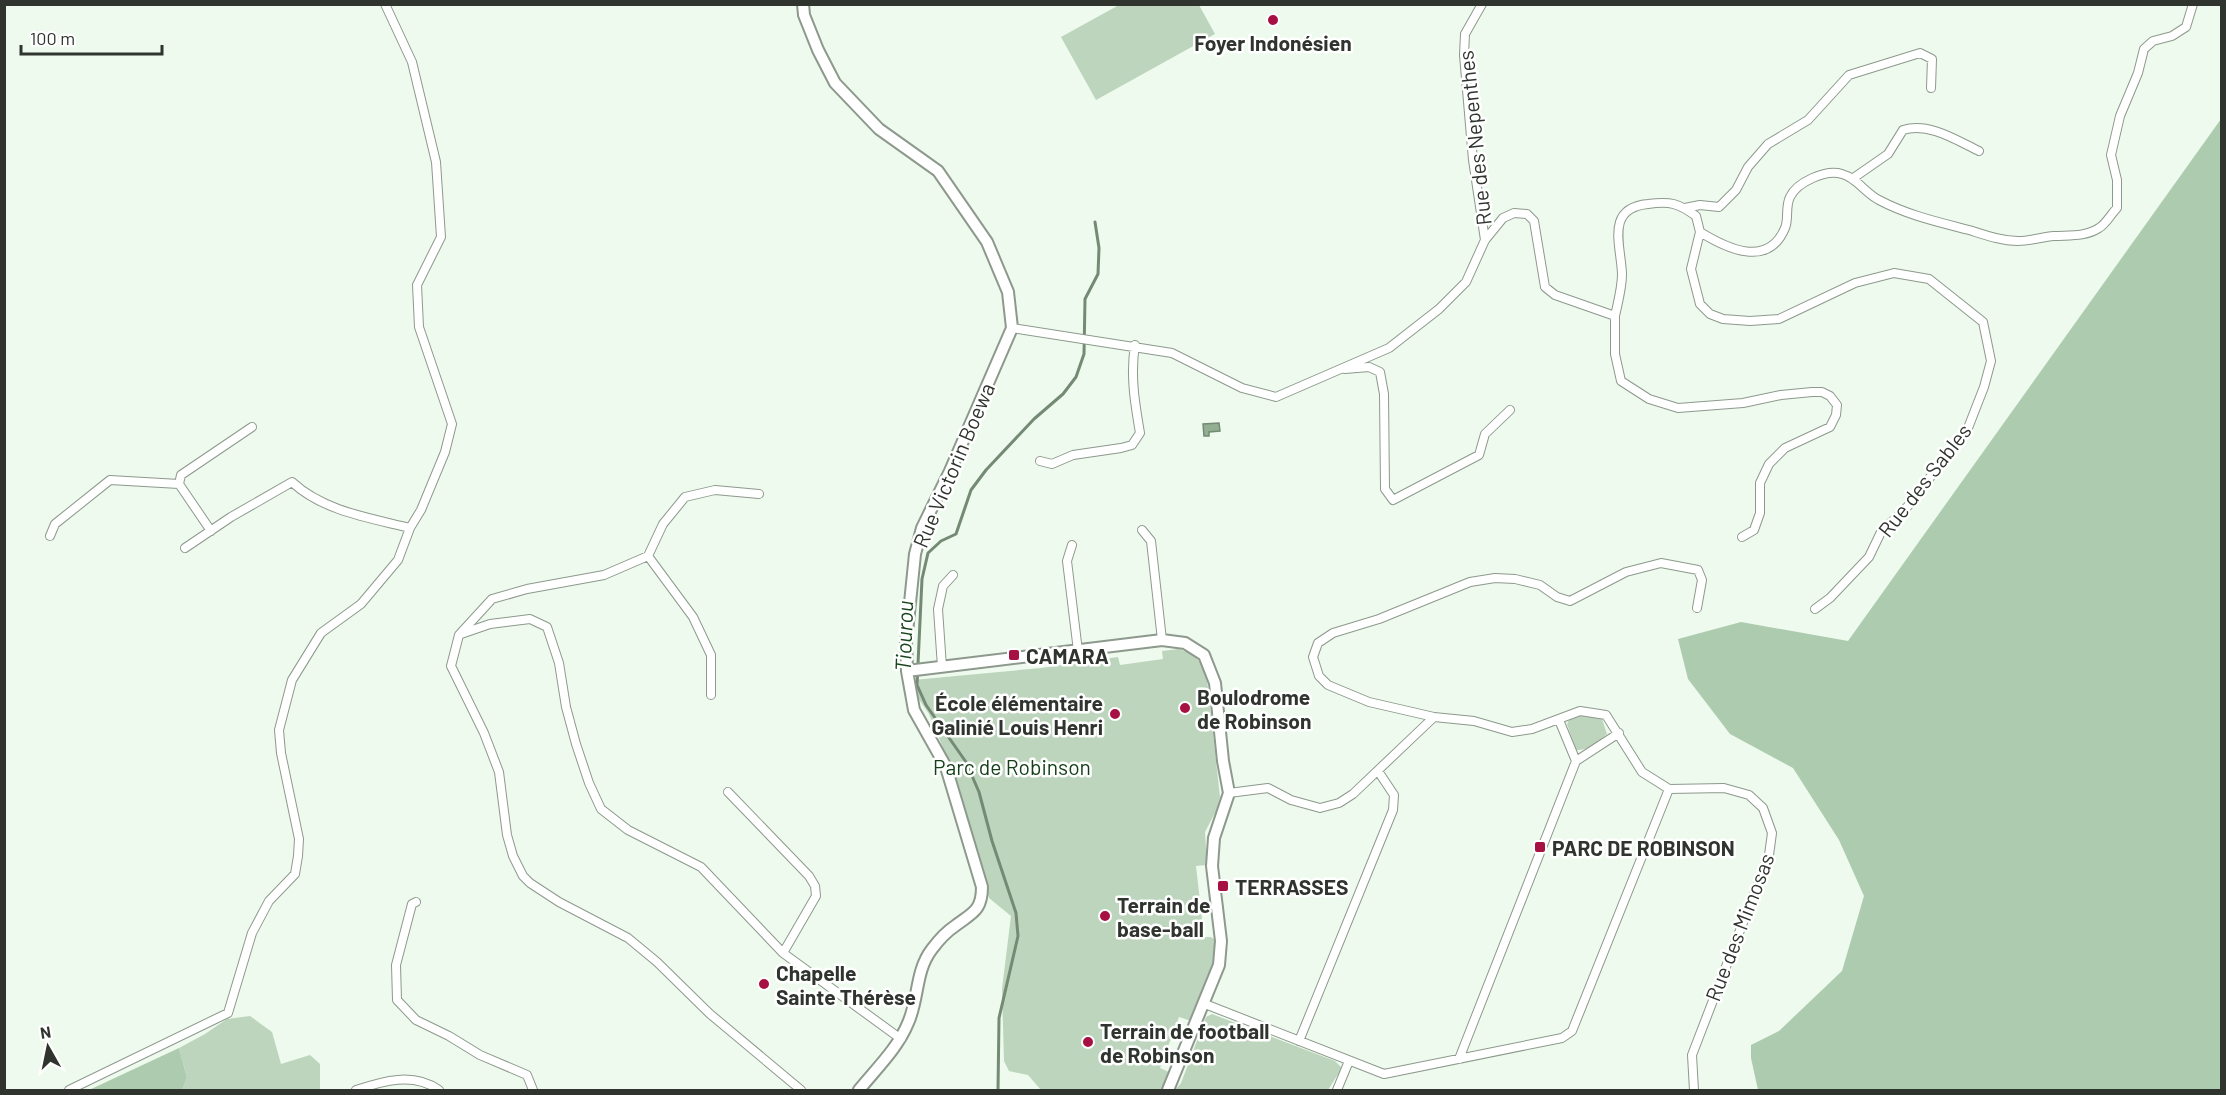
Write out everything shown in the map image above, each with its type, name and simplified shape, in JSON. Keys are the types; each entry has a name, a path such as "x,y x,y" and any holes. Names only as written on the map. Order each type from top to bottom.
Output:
{"street":[{"path":"69,1090 228,1013 252,933 269,901 295,874 299,839 281,753 279,730 292,680 321,633 361,604 398,560 445,452 452,424 418,327 417,285 441,237 436,162 412,62 385,4"},
{"name":"Rue Victorin Boewa","path":"803,4 804,15 818,50 835,83 879,129 938,171 987,242 1008,292 1012,328 950,471 922,528 912,567 906,642 914,671 914,710 946,767 982,887 982,899 978,908 952,927 931,950 920,969 910,1021 901,1039 859,1090"},
{"name":"Rue des Nepenthes","path":"1482,4 1465,34 1464,55 1473,160 1485,240"},
{"path":"1742,537 1754,530 1760,513 1760,483 1769,464 1785,448 1830,427 1836,415 1837,405 1830,396 1822,392 1781,395 1743,403 1678,408 1649,399 1622,381 1615,354 1615,316 1622,275 1618,246 1619,224 1625,212 1638,205 1671,202 1696,216 1700,232 1724,246 1748,252 1762,250 1778,242 1786,226 1790,197 1797,188 1820,175 1831,173 1852,179 1877,200 1934,223 1997,239 2018,241 2052,236 2083,235 2100,228 2117,208 2117,180 2111,155 2120,116 2138,73 2144,49 2153,41 2172,36 2186,27 2193,4"},
{"path":"1685,208 1700,205 1719,207 1736,190 1748,167 1768,144 1808,120 1849,75 1920,53 1932,59 1930,88"},
{"path":"1852,179 1888,154 1903,130 1911,127 1926,128 1947,135 1979,151"},
{"path":"1012,328 1172,352 1242,388 1276,397 1389,348 1439,309 1466,282 1485,240 1503,218 1514,213 1527,214 1534,221 1545,287 1555,295 1615,316"},
{"name":"Rue des Sables","path":"1700,232 1691,269 1700,304 1710,314 1724,319 1750,321 1779,319 1855,283 1894,273 1929,279 1983,322 1991,361 1984,387 1968,428 1908,506 1881,532 1869,557 1830,598 1815,609"},
{"path":"1040,461 1052,464 1073,455 1132,445 1140,433 1133,387 1132,363 1135,345"},
{"path":"1338,369 1369,368 1380,372 1384,393 1385,489 1393,500 1479,455 1485,435 1510,410"},
{"path":"211,531 179,484 180,475 252,427"},
{"path":"50,536 55,524 110,480 179,484"},
{"path":"185,548 231,517 292,482 304,493 341,510 410,528"},
{"path":"759,494 715,490 685,497 663,524 648,556 604,575 527,589 492,599 459,635 451,666 484,733 498,772 507,835 513,856 523,876 559,902 628,938 657,962 710,1014 801,1090"},
{"path":"1142,530 1151,542 1162,640"},
{"path":"1072,545 1067,561 1078,651"},
{"path":"648,556 693,617 710,654 711,695"},
{"path":"1205,1004 1384,1074 1562,1038 1572,1031 1669,789 1642,772 1606,715 1580,711 1532,729 1512,732 1474,721 1434,717 1369,702 1328,685 1319,676 1313,657 1318,643 1333,633 1379,619 1470,582 1495,578 1515,579 1540,585 1557,597 1570,601 1626,572 1661,563 1698,570 1702,580 1697,608"},
{"path":"942,667 938,608 943,586 953,575"},
{"path":"459,635 490,624 530,620 547,627 559,663 566,707 576,744 589,783 601,809 628,830 701,867 783,954 901,1039"},
{"path":"914,671 1162,640 1185,643 1204,655 1215,683 1222,761 1229,793 1214,837 1212,866 1221,941 1219,965 1168,1090"},
{"path":"1229,793 1269,788 1291,800 1320,808 1339,802 1353,794 1434,717"},
{"path":"1559,720 1575,761"},
{"path":"1459,1059 1575,761 1619,733"},
{"path":"1299,1041 1393,810 1394,795 1378,771"},
{"name":"Rue des Mimosas","path":"1669,789 1724,788 1749,795 1763,808 1772,833 1768,855 1692,1055 1694,1090"},
{"path":"728,792 805,872 815,886 816,896 783,954"},
{"path":"416,902 412,904 396,965 397,1000 416,1020 480,1055 527,1075 533,1090"},
{"path":"1337,1090 1349,1061"},
{"path":"356,1090 394,1080 413,1080 439,1090"}],"green space":[{"path":"1119,5 1199,5 1215,34 1096,100 1061,37"},
{"name":"Parc de Robinson","path":"1179,649 1194,655 1206,670 1220,797 1216,811 1205,832 1207,865 1196,866 1204,937 1211,937 1216,941 1216,957 1191,1021 1179,1017 1160,1068 1171,1073 1162,1090 1041,1090 1028,1075 1009,1071 1004,1061 1002,989 1011,916 989,898 956,779 929,714 918,698 913,680 1041,668 1118,657 1120,665 1163,659 1162,651"},
{"path":"1586,714 1602,719 1607,734 1589,747 1576,750 1567,724 1573,717"},
{"path":"1212,1014 1335,1061 1342,1068 1328,1090 1175,1090 1181,1083 1206,1017"},
{"path":"250,1016 272,1032 281,1064 310,1055 320,1064 320,1090 182,1090 187,1078 179,1048 227,1019"}],"shaded area":[{"path":"2221,119 2221,1090 1758,1090 1751,1058 1751,1045 1779,1031 1842,971 1864,896 1839,840 1793,768 1730,734 1688,679 1678,639 1741,622 1848,641"},
{"path":"1219,423 1220,431 1209,432 1209,436 1204,436 1203,424"},
{"path":"179,1048 187,1078 182,1090 89,1090"}],"waterway":[{"name":"Tiourou","path":"998,1090 999,1018 1018,936 1016,913 992,841 979,792 966,762 926,705 917,685 922,579 928,553 941,541 956,534 971,490 986,470 1034,419 1063,394 1076,377 1084,354 1085,299 1098,274 1099,248 1095,222"}],"place":[{"name":"Foyer Indonésien","path":"1273,20"},
{"name":"CAMARA","path":"1014,655"},
{"name":"Boulodrome de Robinson","path":"1185,708"},
{"name":"École élémentaire Galinié Louis Henri","path":"1115,714"},
{"name":"PARC DE ROBINSON","path":"1540,847"},
{"name":"TERRASSES","path":"1223,886"},
{"name":"Terrain de base-ball","path":"1105,916"},
{"name":"Chapelle Sainte Thérèse","path":"764,984"},
{"name":"Terrain de football de Robinson","path":"1088,1042"}]}
